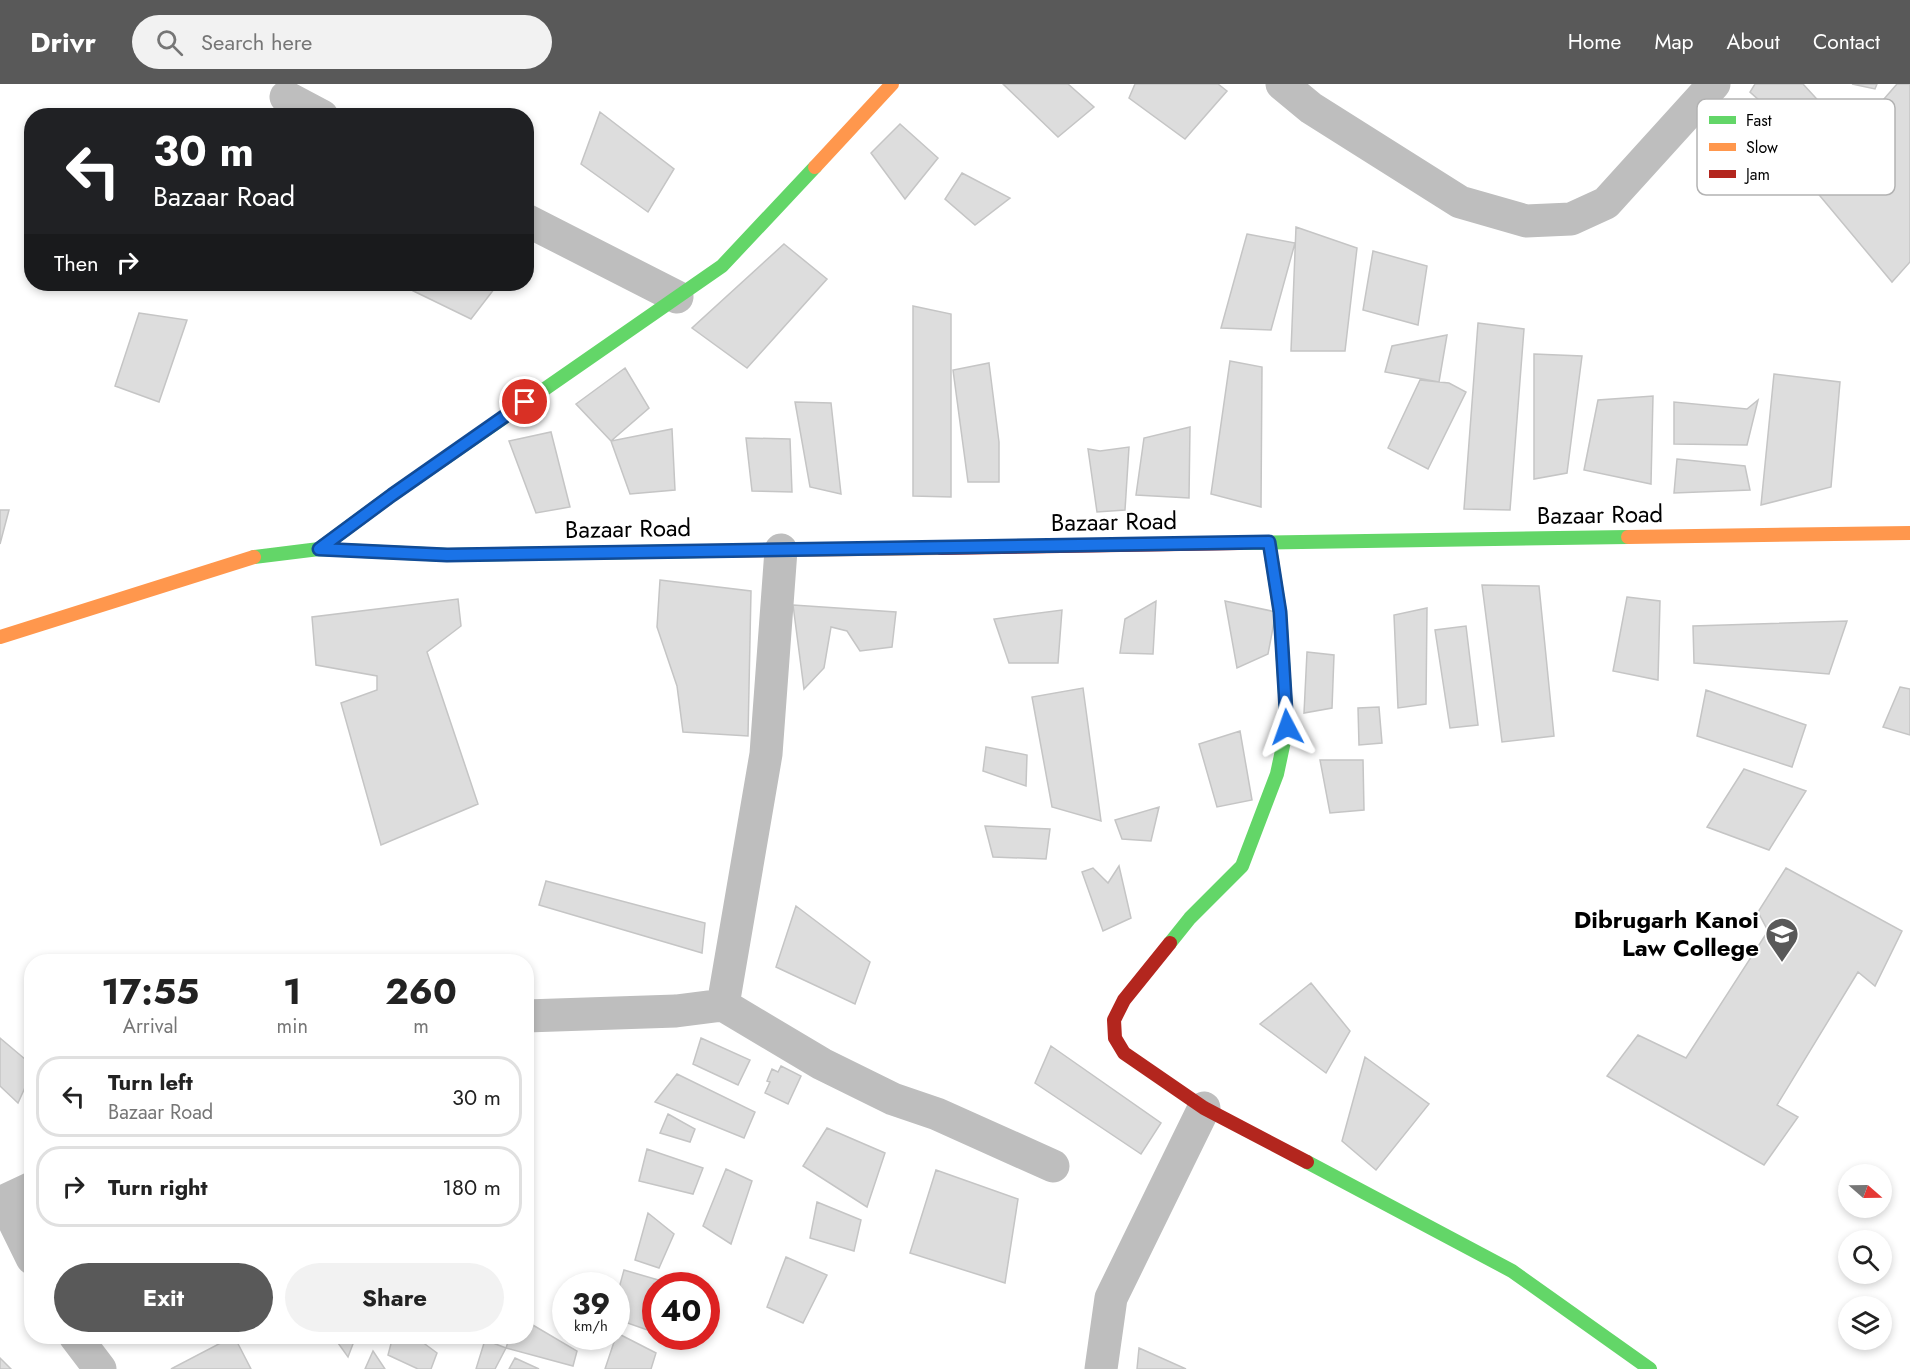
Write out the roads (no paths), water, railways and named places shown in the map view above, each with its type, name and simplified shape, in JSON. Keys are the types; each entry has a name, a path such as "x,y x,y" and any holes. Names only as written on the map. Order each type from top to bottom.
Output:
{"street":[{"path":"319,549 392,495 722,266 892,84"},
{"path":"1282,84 1311,108 1460,202 1526,221 1572,219 1606,203 1697,103"},
{"path":"1700,99 1714,84"},
{"path":"286,97 307,108"},
{"path":"534,224 677,297"},
{"name":"Bazaar Road","path":"0,637 253,557 319,549 447,555 1910,533"},
{"path":"1269,542 1280,612 1287,727 1277,774 1242,866 1190,918 1124,1000 1114,1020 1115,1038 1124,1053 1203,1108 1512,1271 1650,1369"},
{"path":"723,1005 766,753 781,550"},
{"path":"534,1016 676,1011 723,1005 822,1064 893,1099 938,1114 1053,1166"},
{"path":"1101,1369 1111,1298 1203,1108"},
{"path":"12,1196 24,1233"},
{"path":"81,1344 100,1369"}],"place":[{"name":"Dibrugarh Kanoi Law College","path":"1782,963"}]}
